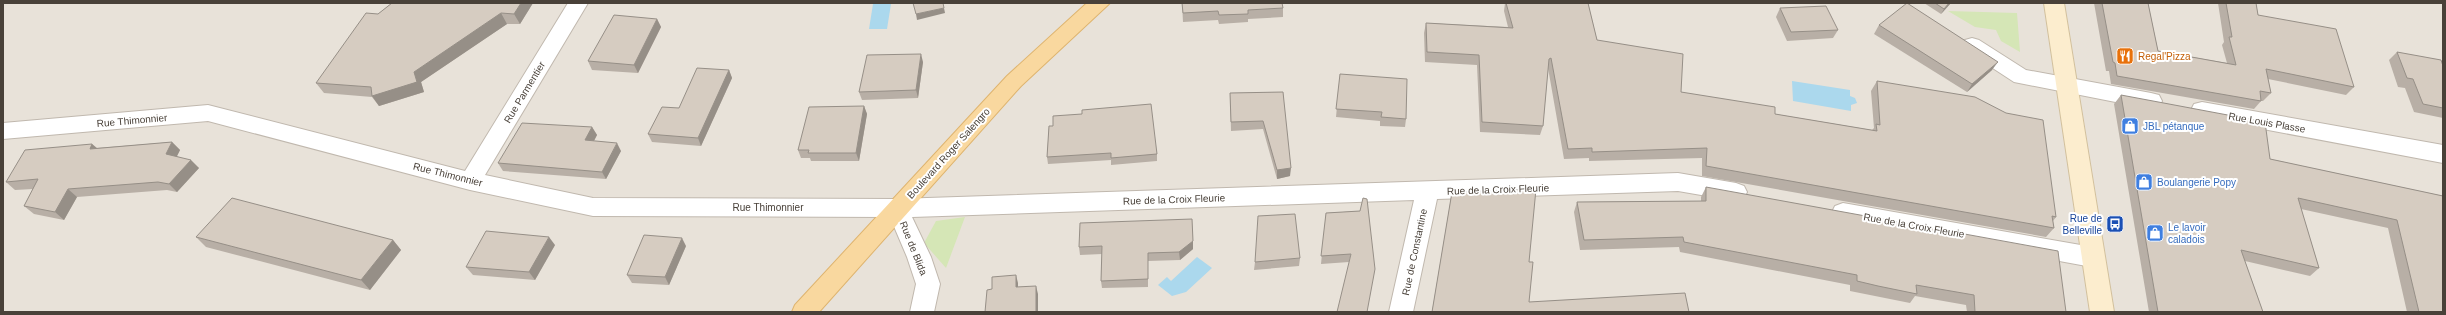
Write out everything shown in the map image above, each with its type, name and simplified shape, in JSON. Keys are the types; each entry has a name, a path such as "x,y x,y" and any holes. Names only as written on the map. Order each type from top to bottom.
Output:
{"main road":[{"name":"Boulevard Roger Salengro","path":"804,312 1014,81 1100,3"},
{"path":"2054,3 2092,257 2102,312"}],"street":[{"name":"Rue Parmentier","path":"470,180 578,3"},
{"name":"Rue Louis Plasse","path":"1954,33 2021,77 2443,154"},
{"name":"Rue Thimonnier","path":"3,131 208,113 470,180 593,207 897,208"},
{"name":"Rue de la Croix Fleurie","path":"897,208 1427,192 1678,182 1756,196"},
{"name":"Rue de Constantine","path":"1400,312 1427,192"},
{"name":"Rue de la Croix Fleurie","path":"1819,207 2092,257"},
{"name":"Rue de Blida","path":"897,208 919,257 928,284 922,312"}],"shaded area":[{"path":"3,3 2443,3 2443,312 3,312"}],"green space":[{"path":"1948,11 2017,13 2020,52 2001,41 1996,30 1975,27"},
{"path":"965,217 946,268 924,243 936,221"}],"water":[{"path":"873,4 891,4 887,29 869,29"},
{"path":"1792,81 1850,90 1850,96 1855,98 1857,103 1851,105 1851,111 1793,101"},
{"path":"1197,257 1212,268 1186,292 1172,296 1158,285 1167,277 1171,281"}],"building":[{"path":"392,3 521,3 514,14 501,13 414,72 417,82 372,96 371,87 316,83 366,13 378,14"},
{"path":"913,3 943,3 944,8 916,14"},
{"path":"1182,3 1282,3 1283,8 1248,10 1248,14 1219,15 1218,11 1183,13"},
{"path":"1506,3 1588,3 1597,40 1683,54 1681,92 1775,107 1775,114 1877,131 1876,124 1880,125 1877,81 1975,97 2006,113 2043,120 2056,217 2052,216 2054,228 1706,166 1707,148 1592,152 1592,148 1568,149 1551,58 1549,59 1543,126 1482,122 1479,55 1427,52 1426,23 1513,28"},
{"path":"1907,3 1998,62 1972,84 1879,25"},
{"path":"1935,3 1949,3 1944,9"},
{"path":"2102,3 2148,3 2158,51 2236,65 2229,37 2232,37 2226,3 2256,3 2258,15 2336,29 2354,87 2266,69 2271,93 2260,91 2261,101 2117,76"},
{"path":"1826,6 1838,30 1791,32 1780,8"},
{"path":"614,15 657,19 634,65 588,61"},
{"path":"2397,52 2441,60 2443,66 2443,108 2423,104 2413,79 2407,78"},
{"path":"921,54 916,90 859,92 867,55"},
{"path":"697,68 729,70 698,138 648,134 662,107 679,108"},
{"path":"1340,74 1407,79 1406,119 1381,117 1382,112 1336,109"},
{"path":"1283,92 1291,168 1277,170 1263,121 1231,122 1230,93"},
{"path":"2121,95 2265,122 2270,159 2443,196 2443,312 2419,312 2397,220 2298,198 2319,268 2241,250 2263,312 2158,312"},
{"path":"1151,104 1157,154 1111,158 1111,153 1047,157 1049,126 1053,126 1053,116 1082,114 1082,110"},
{"path":"864,106 856,153 808,153 809,150 798,150 809,107"},
{"path":"522,123 592,127 585,140 617,143 602,172 498,163"},
{"path":"172,142 166,154 191,160 169,184 158,182 68,189 55,212 24,206 38,179 6,182 25,150 92,144 90,149"},
{"path":"1706,187 2058,251 2066,312 1975,312 1974,295 1916,285 1917,294 1857,281 1857,275 1684,242 1683,237 1584,240 1577,202 1706,201"},
{"path":"1536,189 1529,262 1533,262 1529,302 1685,293 1689,312 1432,312 1452,192"},
{"path":"232,198 393,240 361,280 196,237"},
{"path":"1363,198 1367,199 1375,269 1367,312 1337,312 1351,254 1321,256 1326,213 1360,211"},
{"path":"1295,214 1300,258 1255,262 1258,216"},
{"path":"1192,219 1193,241 1179,252 1148,253 1148,279 1101,281 1102,246 1079,247 1080,223"},
{"path":"486,231 549,237 529,272 466,267"},
{"path":"644,235 682,238 665,277 627,275"},
{"path":"1016,275 1016,287 1036,286 1036,312 985,312 987,290 992,289 992,277"}],"place":[{"name":"Regal'Pizza","path":"2125,56"},
{"name":"JBL pétanque","path":"2130,126"},
{"name":"Boulangerie Popy","path":"2144,182"},
{"name":"Rue de Belleville","path":"2115,224"},
{"name":"Le lavoir caladois","path":"2155,233"}]}
